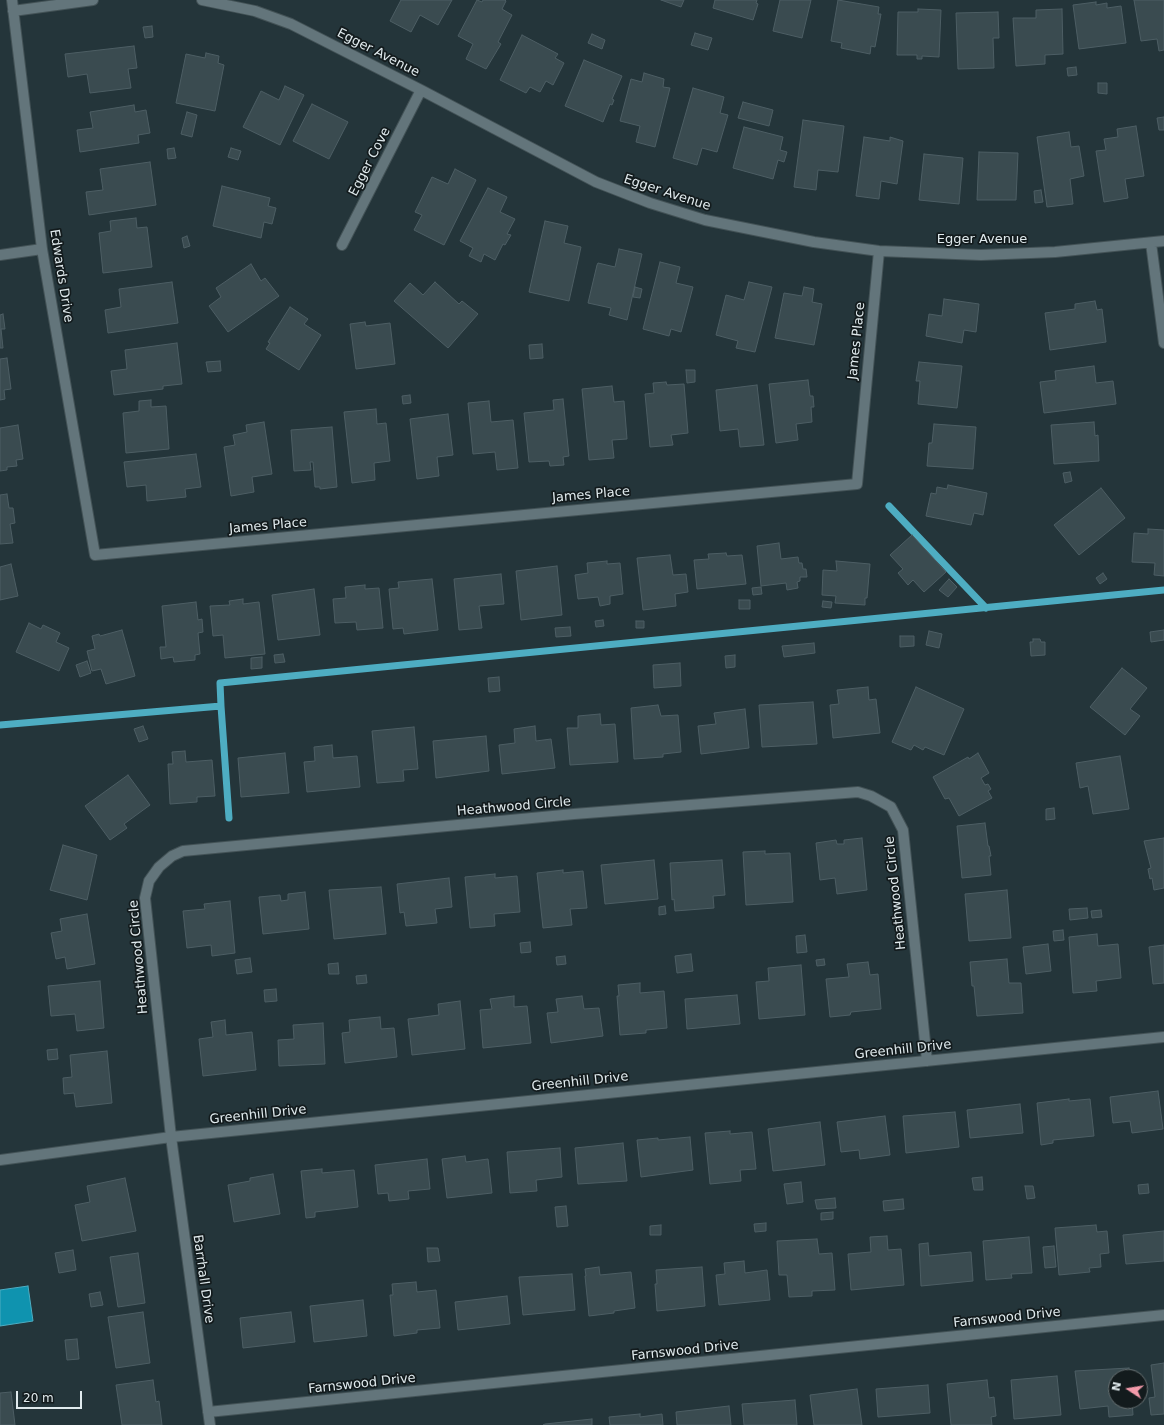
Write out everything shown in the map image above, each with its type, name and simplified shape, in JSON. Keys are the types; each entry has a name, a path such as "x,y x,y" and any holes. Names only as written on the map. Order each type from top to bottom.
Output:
{"street":[{"name":"Edwards Drive","path":"12,0 42,249 95,555"},
{"path":"14,11 93,0"},
{"name":"Egger Avenue","path":"202,0 255,11 291,24 596,182 650,203 705,220 806,241 879,250 981,255 1055,252 1164,241"},
{"name":"Egger Cove","path":"342,246 421,90"},
{"path":"1151,243 1164,343"},
{"path":"0,255 42,249"},
{"name":"James Place","path":"95,555 857,484 879,250"},
{"name":"Heathwood Circle","path":"171,1137 145,898 149,881 159,867 172,856 183,851 582,813 858,792 871,796 891,808 903,830 927,1061"},
{"name":"Greenhill Drive","path":"0,1160 171,1137 1164,1037"},
{"name":"Barrhall Drive","path":"171,1137 210,1425"},
{"name":"Farnswood Drive","path":"208,1412 1164,1315"}],"water":[{"path":"28,1286 33,1321 0,1326 0,1290"}],"building":[{"path":"401,0 452,0 438,25 420,15 411,32 390,21"},
{"path":"477,0 482,2 483,0 505,0 506,1 502,9 512,15 498,42 501,44 486,69 466,59 473,44 458,36"},
{"path":"661,0 684,0 681,7"},
{"path":"715,0 757,0 756,3 758,4 753,20 713,8"},
{"path":"780,0 811,0 802,38 773,31"},
{"path":"838,0 879,7 878,14 881,14 875,47 871,46 870,54 841,48 842,43 831,41"},
{"path":"1134,0 1164,0 1164,50 1159,51 1157,39 1141,41"},
{"path":"1096,2 1096,5 1107,3 1107,8 1121,6 1126,43 1079,49 1073,5"},
{"path":"918,9 941,10 939,57 922,56 922,59 917,59 917,55 897,55 898,12 918,12"},
{"path":"1062,9 1063,54 1045,55 1045,64 1016,66 1013,18 1036,18 1036,10"},
{"path":"998,12 999,38 993,38 994,68 958,69 956,13"},
{"path":"152,26 153,37 145,38 143,27"},
{"path":"695,33 712,38 708,50 691,45"},
{"path":"592,34 605,40 602,49 588,43"},
{"path":"522,35 558,54 555,58 564,63 553,85 546,81 540,92 530,87 526,93 500,80"},
{"path":"134,46 137,68 128,69 131,88 90,93 87,74 68,77 65,54"},
{"path":"206,53 219,56 218,63 224,65 215,111 176,103 186,54 205,58"},
{"path":"584,60 622,76 612,99 614,100 612,105 610,104 603,122 565,106"},
{"path":"1076,67 1077,75 1068,76 1067,68"},
{"path":"644,73 664,79 663,87 670,88 655,147 636,142 640,126 620,121 631,79 642,82"},
{"path":"1098,83 1107,83 1107,94 1098,93"},
{"path":"285,86 304,95 280,145 243,127 261,91 279,100"},
{"path":"693,88 724,97 720,113 728,115 717,152 702,148 697,165 673,158"},
{"path":"743,102 773,110 769,126 738,118"},
{"path":"312,104 348,122 329,159 293,141"},
{"path":"134,105 135,112 146,110 150,133 138,135 139,143 80,152 77,130 93,128 90,112"},
{"path":"187,112 197,115 192,137 181,134"},
{"path":"1164,117 1164,130 1159,130 1157,118"},
{"path":"803,120 844,126 838,172 818,170 816,190 794,187"},
{"path":"1136,126 1144,176 1125,179 1128,198 1104,202 1096,151 1106,150 1104,139 1118,137 1117,129"},
{"path":"744,127 783,137 780,150 787,152 784,162 778,160 773,179 733,168"},
{"path":"1069,132 1071,147 1079,146 1084,176 1070,179 1073,204 1047,207 1037,137"},
{"path":"864,137 890,141 890,137 903,141 897,184 881,181 879,199 856,196"},
{"path":"174,148 176,158 168,159 167,149"},
{"path":"231,148 241,151 238,160 228,157"},
{"path":"979,152 1018,153 1016,200 977,200"},
{"path":"924,154 963,158 959,204 919,200"},
{"path":"150,162 156,205 89,215 86,192 103,190 100,169"},
{"path":"455,169 476,180 444,245 414,230 422,215 415,212 432,177 448,184"},
{"path":"222,186 270,198 268,206 276,208 272,224 264,222 261,238 213,226"},
{"path":"488,188 507,197 500,212 515,219 507,234 511,235 505,245 503,244 495,260 484,254 481,262 469,256 473,248 460,241"},
{"path":"1041,190 1043,202 1035,203 1034,191"},
{"path":"136,218 137,228 147,227 152,267 103,273 99,233 111,231 110,221"},
{"path":"545,221 568,226 564,243 581,247 569,301 529,292"},
{"path":"187,236 190,246 184,248 182,238"},
{"path":"619,249 642,254 627,320 609,315 611,308 588,303 598,263 615,267"},
{"path":"660,262 680,267 676,283 693,287 681,332 671,329 669,336 643,329"},
{"path":"251,264 261,281 265,278 279,296 228,332 209,306 221,297 216,288"},
{"path":"172,282 178,323 108,333 105,310 121,307 119,289"},
{"path":"435,282 459,304 462,301 478,314 448,348 394,301 410,283 423,295"},
{"path":"749,282 772,287 755,352 736,348 738,341 716,335 726,295 744,300"},
{"path":"635,287 642,289 640,298 633,297"},
{"path":"804,287 814,289 812,302 822,304 814,345 775,338 784,293 802,296"},
{"path":"944,299 979,304 976,332 964,330 962,343 926,336 929,314 942,316"},
{"path":"1095,301 1097,310 1102,309 1106,342 1050,350 1045,313 1075,309 1075,304"},
{"path":"290,307 308,319 304,324 321,335 299,370 266,349 270,343 268,342"},
{"path":"3,314 5,329 1,329 3,348 0,348 0,315"},
{"path":"365,322 366,326 390,323 395,364 356,369 350,324"},
{"path":"177,343 182,384 163,386 163,389 114,395 111,371 127,369 125,350"},
{"path":"542,344 543,358 530,359 529,345"},
{"path":"7,358 11,389 4,390 5,399 0,400 0,359"},
{"path":"220,361 221,371 208,372 206,362"},
{"path":"919,362 962,366 957,408 918,404 920,381 916,381"},
{"path":"1094,366 1096,383 1113,381 1116,404 1044,413 1040,382 1056,380 1055,371"},
{"path":"686,370 695,370 695,382 687,383"},
{"path":"808,380 810,396 813,396 814,407 811,407 812,422 796,424 798,440 776,443 769,384"},
{"path":"666,382 667,385 684,384 688,433 671,435 673,445 650,447 645,394 654,393 653,383"},
{"path":"757,385 764,445 740,447 738,429 720,431 716,390"},
{"path":"612,386 614,402 624,401 627,439 612,440 614,458 589,460 582,389"},
{"path":"410,395 411,403 403,404 402,396"},
{"path":"563,399 569,456 563,457 564,465 550,466 549,461 529,462 524,413 554,410 553,400"},
{"path":"151,400 151,407 166,406 169,449 126,453 123,413 139,411 139,401"},
{"path":"489,401 491,422 513,420 518,468 497,470 495,452 473,454 468,403"},
{"path":"376,409 377,424 386,423 390,461 374,463 375,480 352,483 344,412"},
{"path":"448,414 453,455 437,457 439,476 417,479 410,419"},
{"path":"264,422 272,474 252,477 254,492 231,496 224,447 235,445 233,435 247,432 246,425"},
{"path":"1094,422 1095,436 1098,435 1099,461 1054,464 1051,425"},
{"path":"934,424 976,427 973,469 927,466 929,443 932,443"},
{"path":"18,425 23,459 16,460 17,466 7,467 7,470 0,471 0,428"},
{"path":"332,427 337,487 320,489 320,487 315,487 313,462 310,462 311,470 294,471 291,430"},
{"path":"196,454 201,487 185,489 186,497 147,501 146,485 127,487 124,462"},
{"path":"1070,472 1072,481 1065,483 1063,473"},
{"path":"948,485 987,493 983,515 974,513 971,525 926,516 931,493 936,494 937,487 947,489"},
{"path":"1101,488 1125,518 1079,555 1054,525"},
{"path":"7,494 9,508 13,508 15,523 10,524 13,543 0,544 0,495"},
{"path":"1148,529 1164,530 1164,576 1154,575 1155,563 1132,562 1134,533 1148,534"},
{"path":"912,535 946,572 924,592 913,580 908,585 898,573 903,569 890,555"},
{"path":"779,543 781,559 798,557 799,563 802,563 803,569 806,569 807,577 800,577 800,581 797,582 798,588 787,590 786,583 761,586 757,546"},
{"path":"726,553 727,556 742,555 746,584 697,589 694,560 709,559 708,554"},
{"path":"670,555 673,575 686,574 688,592 675,594 676,606 643,610 637,558"},
{"path":"607,561 607,564 620,563 623,594 610,596 610,604 600,606 598,597 578,599 575,575 588,573 587,563"},
{"path":"836,561 870,564 865,605 835,603 836,596 822,595 823,570 837,571"},
{"path":"11,564 18,596 0,600 0,567"},
{"path":"557,566 562,615 521,620 516,571"},
{"path":"1103,573 1107,579 1100,584 1096,578"},
{"path":"501,574 504,604 479,606 482,628 459,630 454,579"},
{"path":"432,579 438,630 404,634 403,628 393,629 389,589 399,588 398,582"},
{"path":"949,579 957,587 948,597 939,590"},
{"path":"365,585 365,589 379,588 383,628 357,630 356,622 335,623 333,599 346,598 345,587"},
{"path":"761,587 762,594 753,595 752,588"},
{"path":"314,589 320,635 278,640 272,595"},
{"path":"243,599 243,604 259,602 265,654 225,658 223,635 213,636 210,606 230,605 229,601"},
{"path":"739,600 750,600 750,609 739,609"},
{"path":"823,601 832,602 831,608 822,607"},
{"path":"196,602 198,620 202,619 203,632 198,633 200,654 195,655 195,660 174,662 173,657 161,659 160,647 166,647 162,606"},
{"path":"603,620 604,626 596,627 595,621"},
{"path":"636,621 644,621 644,628 636,628"},
{"path":"29,623 41,629 43,625 60,633 56,642 69,648 59,671 16,652"},
{"path":"570,627 571,636 556,637 555,628"},
{"path":"122,630 135,676 106,684 101,669 92,671 87,651 95,649 92,636 99,634 100,636"},
{"path":"1164,630 1164,640 1151,642 1150,632"},
{"path":"929,631 942,634 939,648 926,645"},
{"path":"900,636 914,636 914,646 900,647"},
{"path":"1033,639 1040,639 1041,642 1045,642 1045,655 1031,656 1030,642 1033,642"},
{"path":"814,643 815,653 784,657 782,646"},
{"path":"283,654 285,662 275,663 274,655"},
{"path":"735,655 735,667 726,668 725,656"},
{"path":"262,657 262,668 251,669 251,658"},
{"path":"87,661 91,673 80,677 76,665"},
{"path":"680,663 681,686 654,688 653,665"},
{"path":"1122,668 1147,688 1130,709 1140,716 1125,735 1090,707"},
{"path":"499,677 500,691 489,692 488,678"},
{"path":"868,687 869,700 876,699 880,733 833,738 830,705 839,704 837,690"},
{"path":"916,687 964,709 944,755 925,747 923,750 914,745 911,750 892,742"},
{"path":"813,702 817,744 762,747 759,705"},
{"path":"658,705 661,716 678,715 681,752 663,754 663,757 634,759 631,708"},
{"path":"745,709 749,748 701,754 698,726 716,724 714,713"},
{"path":"600,714 601,725 615,724 618,762 570,765 567,728 578,728 578,716"},
{"path":"143,726 148,739 139,742 134,729"},
{"path":"535,726 536,741 551,739 555,768 502,774 499,745 515,743 514,729"},
{"path":"414,727 418,769 403,770 404,781 377,783 372,731"},
{"path":"486,736 489,771 436,778 433,741"},
{"path":"332,745 333,758 357,756 360,787 307,792 304,762 315,761 314,747"},
{"path":"185,751 186,762 212,760 215,796 197,797 197,802 170,804 168,764 173,764 172,752"},
{"path":"285,753 289,793 241,797 238,758"},
{"path":"978,753 989,773 981,778 985,785 988,784 991,789 988,791 992,798 959,816 949,798 945,799 933,777"},
{"path":"1120,756 1129,809 1093,814 1088,786 1080,788 1076,763"},
{"path":"128,775 150,805 124,824 127,828 110,840 85,806"},
{"path":"1054,808 1055,819 1046,820 1046,809"},
{"path":"985,823 991,856 989,856 991,875 962,878 957,826"},
{"path":"862,838 867,890 837,894 835,878 820,880 816,843 836,840 837,844 844,844 844,840"},
{"path":"1164,838 1164,888 1154,890 1152,878 1150,879 1148,869 1151,868 1144,841"},
{"path":"63,845 97,855 87,900 50,890"},
{"path":"765,851 765,854 790,853 793,902 746,905 743,852"},
{"path":"654,860 658,899 605,904 601,865"},
{"path":"722,860 725,895 713,896 714,908 675,911 674,899 672,900 670,863"},
{"path":"563,870 563,873 583,871 587,908 570,909 572,925 543,928 537,873"},
{"path":"495,874 495,878 517,876 520,912 494,914 495,926 470,928 465,877"},
{"path":"449,878 452,907 435,909 437,923 406,926 404,912 400,913 397,884"},
{"path":"381,887 386,934 334,939 329,890"},
{"path":"1007,890 1011,938 969,941 965,894"},
{"path":"305,892 309,929 263,934 259,897 280,895 281,901 288,900 288,894"},
{"path":"230,901 235,953 212,956 211,945 187,948 183,911 205,909 204,904"},
{"path":"665,906 666,914 659,915 659,907"},
{"path":"1087,908 1088,918 1070,920 1069,909"},
{"path":"1101,910 1102,917 1092,918 1091,911"},
{"path":"87,914 95,964 67,969 65,957 56,959 51,933 62,931 60,919"},
{"path":"1063,930 1064,940 1054,941 1053,931"},
{"path":"1097,934 1098,946 1118,944 1121,978 1096,981 1097,991 1073,993 1069,937"},
{"path":"805,935 807,952 797,953 796,936"},
{"path":"530,942 531,952 521,953 520,943"},
{"path":"1048,944 1051,971 1026,974 1023,947"},
{"path":"1164,945 1164,983 1153,984 1149,947"},
{"path":"691,954 693,971 677,973 675,956"},
{"path":"565,956 566,964 557,965 556,957"},
{"path":"250,958 252,972 237,974 235,960"},
{"path":"824,959 825,965 817,966 816,960"},
{"path":"1007,959 1009,983 1021,983 1023,1013 977,1016 970,962"},
{"path":"868,962 870,975 878,974 881,1009 851,1012 850,1015 830,1017 826,979 849,977 847,964"},
{"path":"338,963 339,974 329,974 328,964"},
{"path":"801,965 805,1015 759,1019 756,982 769,981 768,968"},
{"path":"366,975 367,983 357,984 356,976"},
{"path":"100,981 104,1028 77,1031 75,1014 51,1016 48,986"},
{"path":"640,983 640,993 664,991 667,1028 646,1030 646,1033 620,1035 617,996 619,996 618,985"},
{"path":"276,989 277,1001 265,1002 264,990"},
{"path":"737,995 740,1024 687,1029 685,999"},
{"path":"514,996 514,1007 527,1006 531,1043 483,1048 480,1010 492,1009 490,999"},
{"path":"582,996 584,1009 599,1008 603,1036 551,1043 547,1013 558,1012 556,999"},
{"path":"460,1001 465,1049 412,1055 408,1019 439,1015 438,1004"},
{"path":"380,1017 381,1029 394,1028 397,1057 345,1063 342,1033 350,1032 349,1020"},
{"path":"225,1020 226,1035 252,1032 256,1070 203,1076 199,1039 213,1037 211,1022"},
{"path":"323,1023 325,1064 279,1066 278,1040 294,1039 293,1025"},
{"path":"57,1049 58,1059 48,1060 47,1050"},
{"path":"107,1051 112,1103 76,1107 74,1093 64,1094 63,1078 72,1077 70,1055"},
{"path":"1158,1091 1163,1129 1132,1133 1130,1121 1113,1123 1110,1097"},
{"path":"1069,1099 1069,1101 1090,1099 1094,1136 1053,1140 1053,1143 1041,1145 1037,1103"},
{"path":"1020,1104 1023,1133 970,1138 967,1110"},
{"path":"955,1112 959,1147 906,1153 903,1116"},
{"path":"885,1116 890,1155 860,1159 859,1150 841,1152 837,1122"},
{"path":"820,1122 825,1165 773,1171 768,1129"},
{"path":"730,1131 730,1134 752,1132 756,1169 740,1170 741,1181 710,1184 705,1133"},
{"path":"690,1137 693,1170 641,1177 637,1140"},
{"path":"623,1143 627,1181 578,1184 575,1148"},
{"path":"560,1148 562,1177 536,1180 537,1191 510,1193 507,1152"},
{"path":"465,1156 466,1162 488,1159 492,1193 447,1198 442,1159"},
{"path":"427,1159 430,1189 408,1191 409,1199 389,1201 388,1193 378,1194 375,1165"},
{"path":"322,1169 322,1173 354,1170 358,1207 315,1212 315,1217 306,1218 301,1171"},
{"path":"273,1174 280,1214 234,1222 228,1185 250,1181 250,1178"},
{"path":"982,1177 983,1190 974,1190 972,1178"},
{"path":"125,1178 136,1231 82,1241 75,1205 90,1202 87,1186"},
{"path":"801,1182 803,1202 787,1204 784,1184"},
{"path":"1148,1184 1149,1193 1139,1194 1138,1185"},
{"path":"1025,1186 1033,1186 1035,1198 1027,1199"},
{"path":"835,1198 836,1208 817,1209 815,1200"},
{"path":"903,1199 904,1209 884,1211 883,1201"},
{"path":"566,1206 568,1226 557,1227 555,1207"},
{"path":"833,1212 833,1219 821,1220 821,1213"},
{"path":"766,1223 766,1231 755,1232 754,1224"},
{"path":"661,1225 661,1235 650,1235 650,1226"},
{"path":"1096,1225 1097,1232 1107,1231 1109,1253 1100,1254 1101,1267 1089,1268 1090,1272 1059,1275 1055,1228"},
{"path":"1164,1231 1164,1261 1126,1264 1123,1235"},
{"path":"887,1236 888,1250 901,1249 904,1285 851,1290 848,1254 871,1252 870,1237"},
{"path":"1029,1237 1032,1273 1011,1274 1012,1278 986,1280 983,1241"},
{"path":"817,1239 819,1254 832,1253 835,1290 812,1291 812,1296 789,1297 787,1275 779,1275 777,1241"},
{"path":"928,1243 929,1256 971,1252 973,1281 921,1286 919,1244"},
{"path":"1054,1246 1056,1267 1045,1268 1043,1247"},
{"path":"427,1248 438,1248 440,1261 428,1262"},
{"path":"73,1250 76,1270 59,1273 55,1253"},
{"path":"138,1253 145,1303 118,1307 110,1257"},
{"path":"744,1261 745,1273 767,1270 770,1300 719,1305 716,1275 725,1274 724,1263"},
{"path":"599,1267 600,1275 631,1272 635,1308 614,1311 614,1313 589,1316 585,1269"},
{"path":"702,1267 705,1306 657,1311 655,1284 657,1284 656,1270"},
{"path":"572,1274 575,1310 523,1315 519,1277"},
{"path":"416,1282 417,1292 436,1290 440,1328 417,1330 417,1333 394,1336 390,1295 393,1295 392,1284"},
{"path":"100,1292 103,1305 91,1307 89,1294"},
{"path":"507,1296 510,1324 458,1330 455,1302"},
{"path":"363,1300 367,1336 314,1342 310,1306"},
{"path":"143,1312 150,1363 116,1368 108,1317"},
{"path":"291,1312 295,1342 243,1348 240,1318"},
{"path":"77,1339 79,1359 67,1360 65,1340"},
{"path":"1164,1363 1164,1414 1151,1415 1149,1398 1155,1397 1151,1365"},
{"path":"1108,1369 1108,1406 1080,1409 1075,1371"},
{"path":"1057,1376 1061,1415 1014,1419 1011,1380"},
{"path":"153,1380 156,1402 159,1401 162,1425 122,1425 116,1385"},
{"path":"987,1380 989,1398 994,1397 996,1416 991,1417 992,1425 951,1425 947,1384"},
{"path":"928,1385 930,1413 878,1417 876,1389"},
{"path":"857,1389 862,1425 814,1425 810,1395"},
{"path":"11,1392 15,1425 0,1425 0,1393"},
{"path":"795,1400 797,1425 744,1425 742,1404"},
{"path":"729,1406 731,1425 677,1425 676,1412"},
{"path":"1108,1409 1133,1409 1133,1415 1109,1417"},
{"path":"640,1414 640,1417 662,1414 663,1425 610,1425 609,1417"},
{"path":"592,1419 592,1425 543,1425 545,1424"}],"waterway":[{"path":"889,506 986,608"},
{"path":"0,725 221,706 220,683 1164,590"},
{"path":"221,706 229,818"}]}
